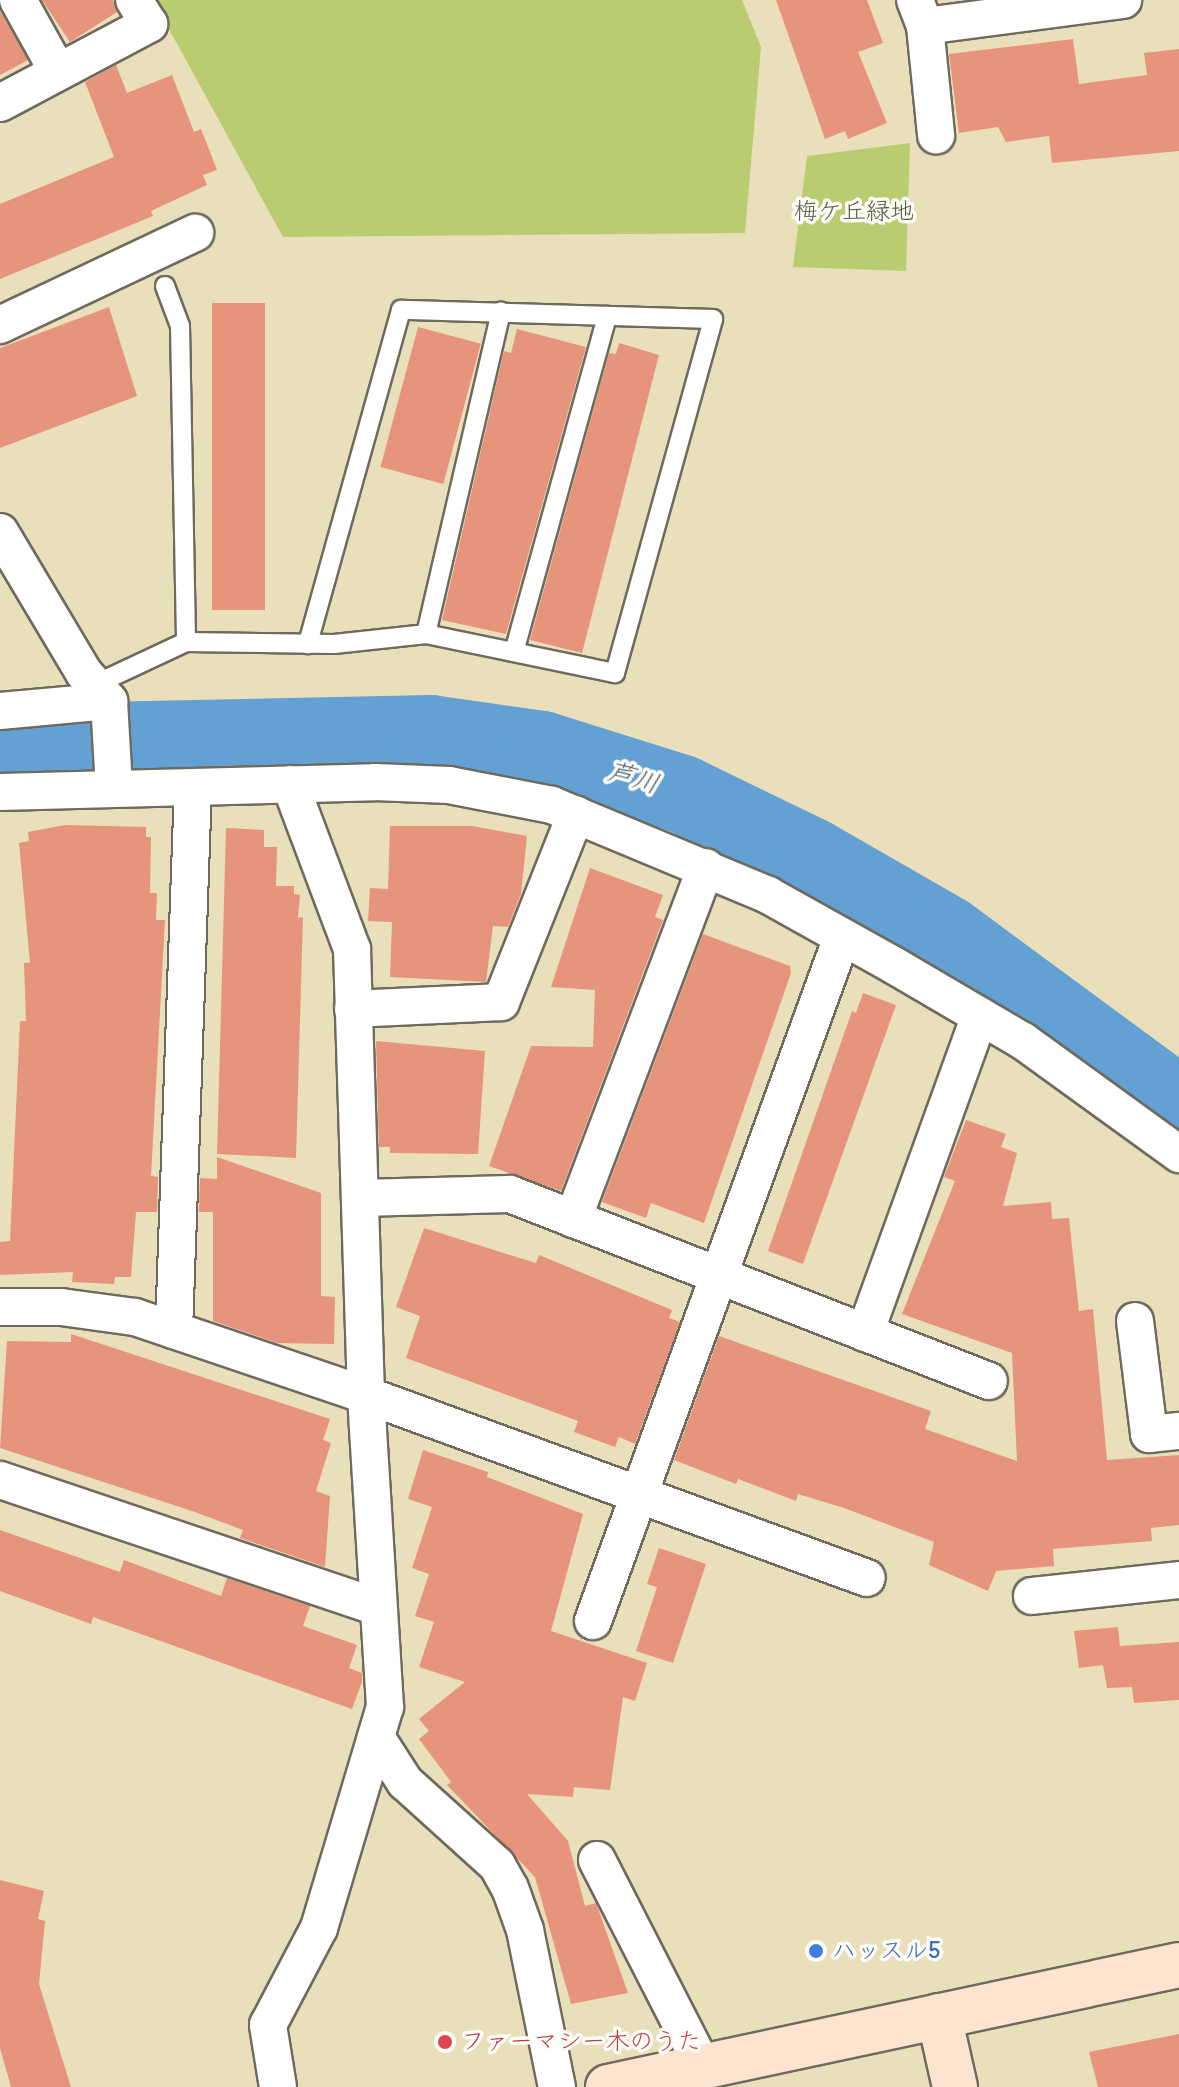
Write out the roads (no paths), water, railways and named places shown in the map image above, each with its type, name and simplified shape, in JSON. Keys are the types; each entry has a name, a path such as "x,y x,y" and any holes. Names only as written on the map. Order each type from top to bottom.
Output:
{"street":[{"path":"18,0 58,72"},
{"path":"0,103 149,24 134,0"},
{"path":"936,135 920,13 1123,0"},
{"path":"0,325 195,233"},
{"path":"0,532 101,693 114,789"},
{"path":"0,711 101,693"},
{"path":"0,792 290,784 449,785 576,814 706,867 842,937 980,1016 1179,1154"},
{"path":"278,2087 268,2025 319,1928 385,1707 366,1395 352,949 290,784"},
{"path":"174,1330 193,787"},
{"path":"353,1009 501,1002 576,814"},
{"path":"573,1219 706,867"},
{"path":"593,1621 842,937"},
{"path":"865,1333 980,1016"},
{"path":"360,1198 510,1194 989,1381"},
{"path":"0,1307 120,1315 174,1330 366,1395 867,1578"},
{"path":"1135,1321 1149,1434 1179,1431"},
{"path":"0,1480 378,1607"},
{"path":"1032,1596 1179,1580"},
{"path":"376,1737 405,1782 497,1865 510,1888 525,1930 557,2087"},
{"path":"597,1860 703,2067"},
{"path":"608,2087 1179,1965"},
{"path":"939,2016 955,2087"}],"lane":[{"path":"165,286 180,326 186,642"},
{"path":"101,693 186,642 308,644 426,634 615,673 713,319 401,310 308,644"},
{"path":"426,634 501,312"},
{"path":"514,652 607,316"}],"waterway":[{"name":"芦川","path":"0,743 431,734 542,750 682,794 812,857 946,934 1179,1106"}],"place":[{"name":"ハッスル5","path":"816,1951"},
{"name":"ファーマシー木のうた","path":"445,2042"}],"park label":[{"name":"梅ケ丘緑地","path":"854,212"}]}
